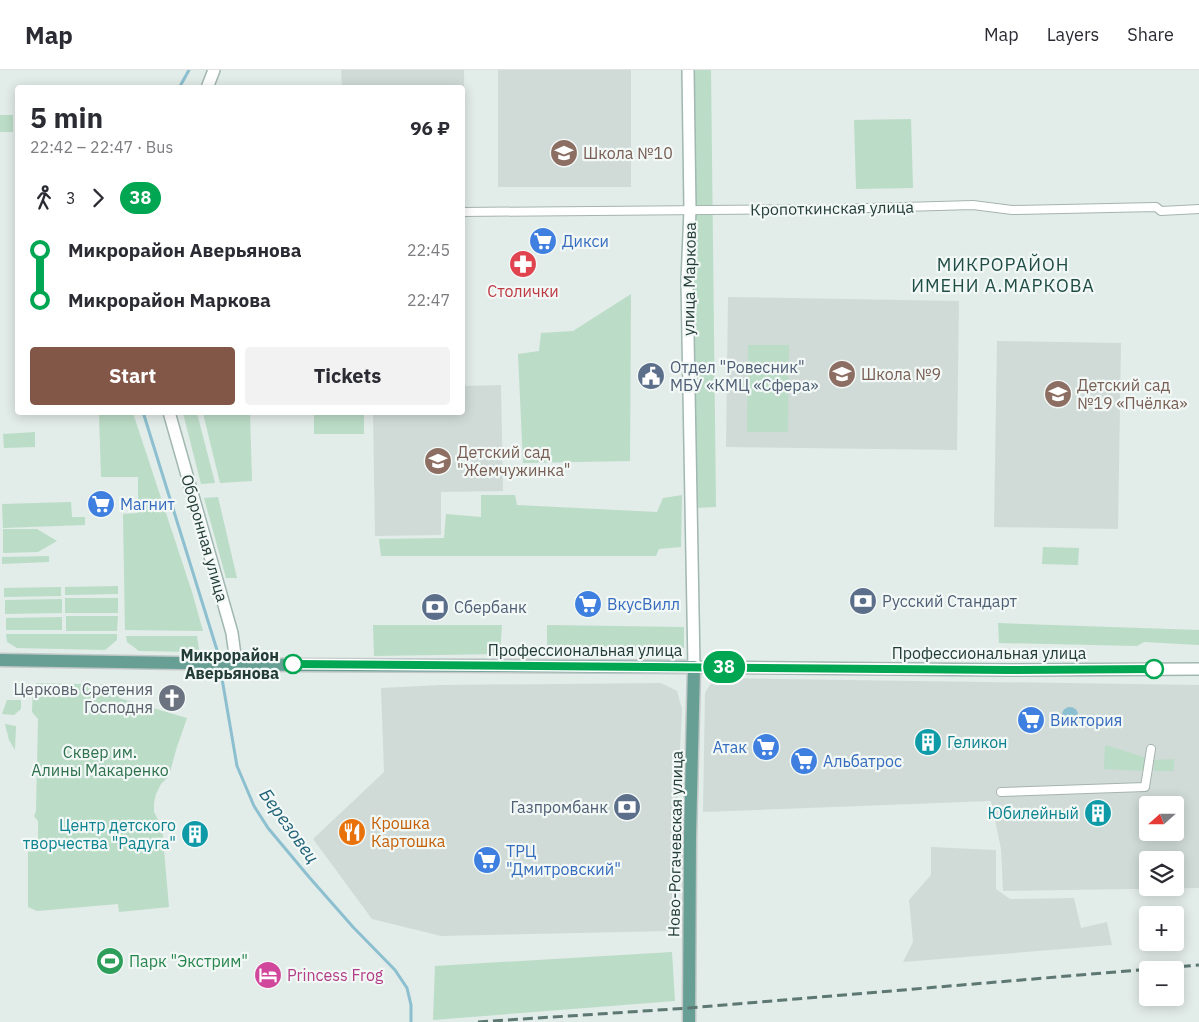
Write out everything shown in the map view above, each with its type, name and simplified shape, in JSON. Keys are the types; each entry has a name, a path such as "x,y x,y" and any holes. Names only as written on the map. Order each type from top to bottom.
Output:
{"main road":[{"name":"Профессиональная улица","path":"0,660 694,667"},
{"name":"Ново-Рогачевская улица","path":"689,1022 690,836 694,667"}],"street":[{"path":"208,85 214,70"},
{"name":"улица Маркова","path":"688,70 690,210 686,281 694,667"},
{"name":"Кропоткинская улица","path":"465,212 833,209 973,205 1012,210 1156,207 1161,211 1199,209"},
{"name":"Оборонная улица","path":"170,415 232,633 225,663"},
{"name":"Профессиональная улица","path":"694,667 1199,670"},
{"path":"1001,792 1145,786 1151,749"}],"shaded area":[{"path":"341,70 464,70 464,85 342,85"},
{"name":"Школа №10","path":"498,70 631,70 631,187 498,187"},
{"name":"Школа №9","path":"728,297 959,301 957,450 726,447"},
{"name":"Детский сад №19 «Пчёлка»","path":"997,341 1121,343 1118,529 994,527"},
{"name":"Детский сад \"Жемчужинка\"","path":"501,385 503,491 441,492 441,535 375,536 373,415 465,415 465,386"},
{"path":"714,678 1199,685 1199,888 1184,888 1184,851 1139,851 1139,889 1003,891 1001,849 991,801 703,812 705,693"},
{"path":"661,683 677,691 682,709 671,931 441,936 372,919 313,839 384,772 381,688 441,685"},
{"path":"931,847 996,850 996,889 1010,899 1074,898 1081,928 1107,922 1112,945 903,962 913,942 909,900 931,875"}],"green space":[{"path":"692,70 711,70 716,507 694,508"},
{"path":"0,115 13,115 13,132 0,132"},
{"path":"911,119 913,188 856,189 854,120"},
{"path":"631,294 630,461 523,463 518,354 539,351 541,333 573,331"},
{"path":"748,345 789,345 788,432 747,432"},
{"path":"99,415 134,415 203,631 125,630 123,514 138,513 138,477 101,477"},
{"path":"184,415 198,415 215,483 201,484"},
{"path":"203,415 250,415 252,481 220,483"},
{"path":"314,415 364,415 364,434 314,434"},
{"path":"35,432 35,447 4,448 3,434"},
{"path":"481,495 515,495 517,505 657,512 663,498 682,495 681,547 659,549 656,556 381,556 379,539 444,538 446,514 481,517"},
{"path":"218,497 237,578 226,578 204,498"},
{"path":"71,502 72,517 85,517 85,525 3,528 2,504"},
{"path":"3,529 37,529 57,541 38,552 3,553"},
{"path":"1043,547 1079,548 1078,565 1042,564"},
{"path":"49,556 49,562 2,564 2,557"},
{"path":"118,586 118,594 65,595 65,587"},
{"path":"61,587 61,596 4,597 4,588"},
{"path":"65,598 118,598 118,613 65,613"},
{"path":"62,599 62,613 5,614 5,600"},
{"path":"66,616 118,616 117,631 66,631"},
{"path":"62,617 62,630 6,630 6,618"},
{"path":"998,623 1199,630 1199,645 1144,642 1137,646 999,643"},
{"path":"373,625 502,625 500,654 374,656"},
{"path":"547,625 684,627 684,648 547,645"},
{"path":"6,634 117,634 117,640 105,650 17,648 7,642"},
{"path":"126,636 197,636 199,650 191,652 139,651 127,642"},
{"name":"Сквер им. Алины Макаренко","path":"36,683 122,685 119,698 187,718 169,776 161,784 154,803 154,812 162,827 169,907 119,912 118,904 37,911 28,907 28,852 38,850 38,821 34,816 36,811 38,719 32,712 33,686"},
{"path":"7,700 21,700 21,709 14,715 2,714"},
{"path":"5,724 16,726 15,750 9,740"},
{"path":"1105,745 1154,760 1144,771 1104,769"},
{"path":"1174,759 1174,771 1154,771 1154,760"},
{"path":"672,952 675,1001 433,1020 435,966"}],"water":[{"path":"1070,707 1076,709 1078,715 1076,721 1070,723 1064,721 1062,715 1064,709"}],"waterway":[{"name":"Березовец","path":"181,85 189,70"},
{"name":"Березовец","path":"144,415 219,660"},
{"name":"Березовец","path":"220,667 237,766 254,806 268,828 309,877 353,927 395,970 407,988 411,1005 411,1022"}],"railway":[{"path":"478,1022 689,1008 1199,965"}],"bus line":[{"name":"38","path":"293,664 1010,670 1154,669"}],"place":[{"name":"Школа №10","path":"564,153"},
{"name":"Дикси","path":"543,241"},
{"name":"Столички","path":"523,264"},
{"name":"Школа №9","path":"842,374"},
{"name":"Отдел \"Ровесник\" МБУ «КМЦ «Сфера»","path":"651,376"},
{"name":"Детский сад №19 «Пчёлка»","path":"1058,394"},
{"name":"Детский сад \"Жемчужинка\"","path":"438,461"},
{"name":"Магнит","path":"101,504"},
{"name":"Русский Стандарт","path":"863,601"},
{"name":"ВкусВилл","path":"588,604"},
{"name":"Сбербанк","path":"435,607"},
{"name":"Микрорайон Аверьянова","path":"293,664"},
{"name":"Церковь Сретения Господня","path":"172,698"},
{"name":"Виктория","path":"1031,720"},
{"name":"Геликон","path":"928,742"},
{"name":"Атак","path":"766,747"},
{"name":"Альбатрос","path":"804,761"},
{"name":"Газпромбанк","path":"627,807"},
{"name":"Юбилейный","path":"1098,813"},
{"name":"Крошка Картошка","path":"352,832"},
{"name":"Центр детского творчества \"Радуга\"","path":"195,834"},
{"name":"ТРЦ \"Дмитровский\"","path":"487,860"},
{"name":"Парк \"Экстрим\"","path":"110,961"},
{"name":"Princess Frog","path":"268,975"}],"district":[{"name":"МИКРОРАЙОН ИМЕНИ А.МАРКОВА","path":"1003,275"}]}
